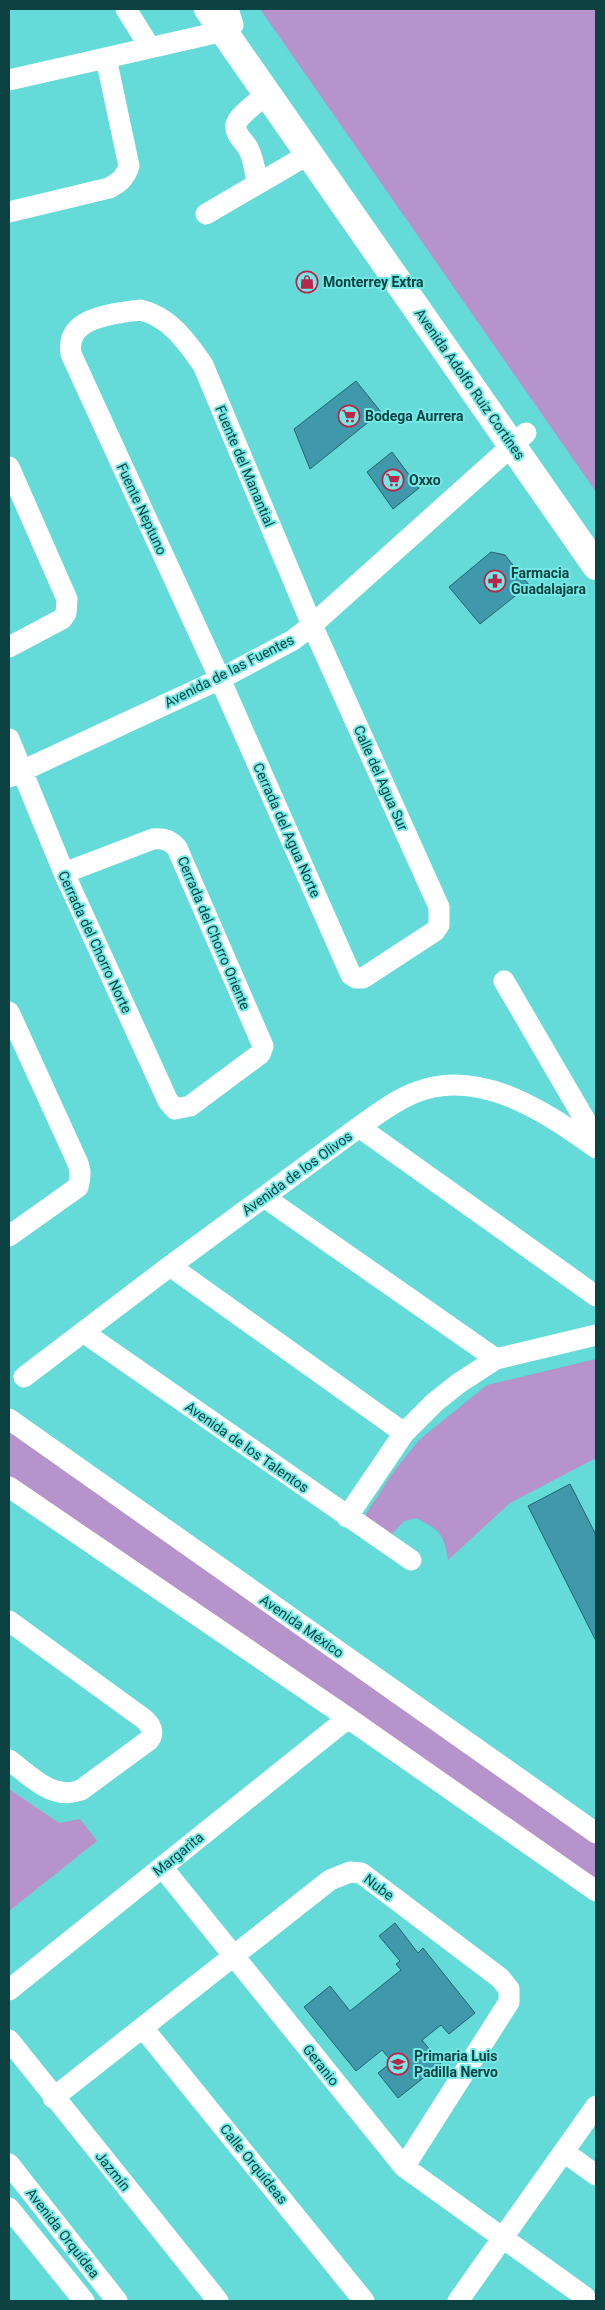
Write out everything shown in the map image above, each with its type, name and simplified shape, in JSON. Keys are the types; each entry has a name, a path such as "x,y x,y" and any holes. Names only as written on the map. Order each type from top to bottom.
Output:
{"main road":[{"path":"208,9 227,16 519,439 596,535"},
{"name":"Avenida Adolfo Ruiz Cortínes","path":"227,16 268,94 309,154 519,439 596,566"}],"street":[{"path":"126,9 149,46"},
{"path":"9,80 106,58 149,46 227,16"},
{"path":"9,212 108,188 119,183 126,175 129,166 106,58"},
{"path":"257,183 254,163 248,148 237,133 236,124 241,117 268,94"},
{"path":"206,214 309,154"},
{"name":"Fuente del Manantial","path":"71,337 77,328 85,322 140,310 161,318 182,338 203,365 312,625"},
{"name":"Fuente Neptuno","path":"71,337 70,345 74,363 220,679"},
{"name":"Avenida de las Fuentes","path":"15,774 220,679 285,644 312,625 519,439"},
{"path":"9,467 67,598 68,606 62,619 9,647"},
{"name":"Calle del Agua Sur","path":"312,625 439,907 439,925 435,931 363,978 356,978"},
{"name":"Cerrada del Agua Norte","path":"220,679 351,975 356,978"},
{"name":"Cerrada del Chorro Norte","path":"9,739 15,774 64,873 168,1101 175,1108"},
{"name":"Cerrada del Chorro Oriente","path":"64,873 153,839 163,838 172,842 177,848 263,1046 260,1054 190,1106 175,1108"},
{"path":"504,981 596,1138"},
{"path":"9,1012 80,1168 78,1187 10,1236"},
{"name":"Avenida de los Olivos","path":"24,1377 170,1266 359,1127 388,1106 415,1092 453,1084 489,1088 528,1105 572,1130 596,1148"},
{"path":"359,1127 596,1296"},
{"path":"264,1197 496,1359"},
{"path":"170,1266 404,1433"},
{"name":"Avenida de los Talentos","path":"83,1332 411,1560"},
{"path":"347,1517 404,1433 435,1402 459,1383 496,1359 596,1335"},
{"name":"Avenida México","path":"9,1419 596,1833"},
{"path":"9,1487 348,1718 596,1891"},
{"path":"9,1621 144,1719 151,1728 152,1733 149,1740 81,1790 73,1793 58,1794 9,1760"},
{"name":"Margarita","path":"9,1990 348,1718"},
{"name":"Geranio","path":"162,1867 404,2167 585,2297"},
{"name":"Nube","path":"233,1957 330,1880 350,1872 360,1873 500,1978 509,1989 509,2002 404,2167"},
{"path":"53,2098 233,1957"},
{"name":"Calle Orquídeas","path":"143,2028 364,2301"},
{"name":"Jazmín","path":"9,2040 53,2098 218,2301"},
{"path":"458,2301 504,2239 596,2106"},
{"path":"564,2152 596,2174"},
{"name":"Avenida Orquídea","path":"9,2164 118,2301"},
{"name":"Avenida Orquídea","path":"9,2208 84,2301"}],"shaded area":[{"path":"260,9 596,9 596,492"},
{"path":"596,1359 596,1458 510,1503 448,1560 445,1544 440,1534 431,1526 416,1518 404,1521 389,1537 360,1523 394,1471 420,1439 487,1385"},
{"path":"9,1432 596,1839 596,1882 9,1477"},
{"path":"9,1789 59,1823 80,1819 97,1841 9,1911"}],"building":[{"path":"356,381 381,412 310,469 294,429"},
{"name":"Oxxo","path":"392,452 419,488 393,509 367,472"},
{"path":"491,552 505,555 529,585 480,624 449,587"},
{"path":"570,1484 596,1535 596,1641 528,1506"},
{"path":"395,1923 418,1953 423,1948 475,2013 449,2034 441,2025 422,2040 441,2064 398,2098 378,2073 392,2062 382,2050 356,2071 304,2007 330,1986 350,2011 401,1970 396,1964 400,1961 379,1936"}],"place":[{"name":"Monterrey Extra","path":"307,282"},
{"name":"Bodega Aurrera","path":"349,416"},
{"name":"Oxxo","path":"393,480"},
{"name":"Farmacia Guadalajara","path":"495,581"},
{"name":"Primaria Luis Padilla Nervo","path":"398,2064"}]}
